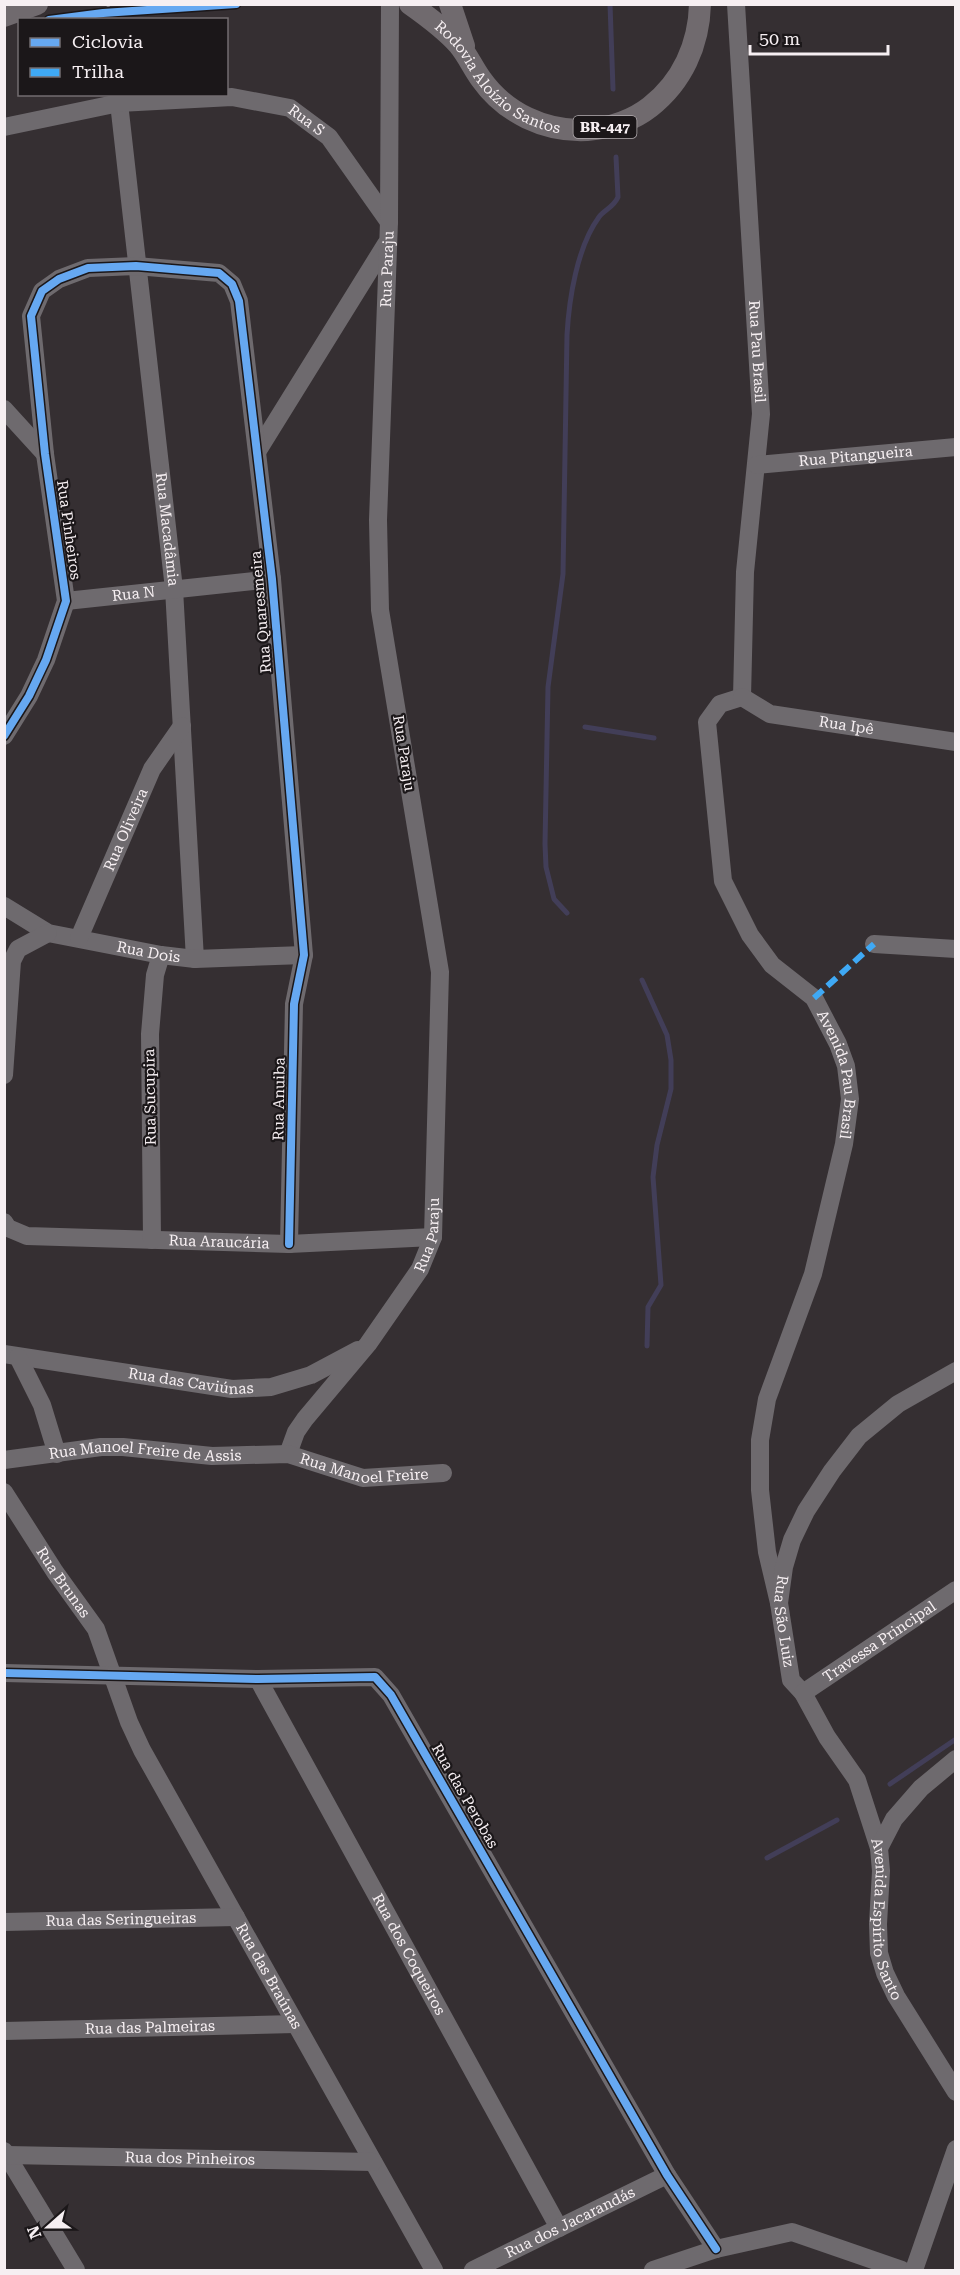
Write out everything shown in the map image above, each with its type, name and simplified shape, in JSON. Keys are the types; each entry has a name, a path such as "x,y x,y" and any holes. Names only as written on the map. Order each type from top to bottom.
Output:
{"main road":[{"path":"4,16 37,4"},
{"name":"Rodovia Aloízio Santos","path":"410,4 442,28 470,58 479,77 489,90 514,111 528,119 560,129 576,130 612,126 645,111 672,86 690,56 700,4"},
{"name":"BR-447","path":"450,4 460,37 470,58"}],"street":[{"name":"Rua Paraju","path":"288,1454 296,1432 305,1419 369,1344 420,1269 433,1237 441,972 380,610 378,520 388,242 390,4"},
{"name":"Rua Pau Brasil","path":"736,4 762,414 748,526 742,697"},
{"name":"Rua S","path":"4,127 119,103 232,98 290,108 329,137 388,222"},
{"name":"Rua Macadâmia","path":"119,103 174,589 195,959"},
{"path":"257,452 388,242"},
{"name":"Rua Quaresmeira","path":"136,266 219,273 232,284 239,301 272,579 304,955"},
{"name":"Rua Pinheiros","path":"4,736 29,696 46,660 66,601 45,454 31,316 42,291 59,279 88,268 136,266"},
{"path":"4,409 45,454"},
{"name":"Rua Pitangueira","path":"757,465 956,447"},
{"name":"Rua N","path":"66,601 272,579"},
{"name":"Rua Ipê","path":"742,697 770,714 956,742"},
{"name":"Avenida Pau Brasil","path":"742,697 720,704 707,722 723,881 750,935 772,965 814,998 838,1044 846,1066 850,1099 844,1144 813,1274 767,1399 760,1440 760,1490 767,1552 779,1603"},
{"name":"Rua Oliveira","path":"79,939 152,769 182,726"},
{"name":"Rua Dois","path":"4,906 48,933 161,955 195,959 304,955"},
{"path":"4,1075 12,961 18,949 48,933"},
{"path":"874,944 956,949"},
{"name":"Rua Sucupira","path":"152,1240 150,1034 155,975 161,955"},
{"name":"Rua Anuiba","path":"289,1244 294,1004 304,955"},
{"name":"Rua Araucária","path":"6,1225 27,1236 289,1244 433,1237"},
{"name":"Rua das Caviúnas","path":"11,1355 232,1389 271,1387 311,1375 369,1344"},
{"path":"11,1355 42,1405 57,1454"},
{"name":"Rua São Luiz","path":"879,1848 857,1780 827,1737 802,1693 791,1680 779,1603 784,1567 792,1540 806,1510 859,1436 898,1404 956,1371"},
{"name":"Rua Manoel Freire de Assis","path":"4,1460 112,1447 212,1456 288,1454"},
{"name":"Rua Manoel Freire","path":"288,1454 363,1478 443,1473"},
{"name":"Rua Brunas","path":"4,1492 55,1572 96,1629 113,1676"},
{"name":"Travessa Principal","path":"802,1693 956,1590"},
{"name":"Rua das Perobas","path":"4,1673 258,1679 375,1677 391,1695 667,2175 716,2249"},
{"name":"Rua das Braúnas","path":"113,1676 142,1750 434,2271"},
{"name":"Rua dos Coqueiros","path":"258,1679 559,2228"},
{"name":"Avenida Espírito Santo","path":"956,1759 921,1788 894,1819 879,1848 881,1871 878,1924 879,1953 896,1996 956,2092"},
{"name":"Rua das Seringueiras","path":"4,1922 236,1917"},
{"name":"Rua das Palmeiras","path":"4,2031 295,2024"},
{"path":"914,2271 956,2149"},
{"path":"6,2153 76,2271"},
{"name":"Rua dos Pinheiros","path":"6,2153 373,2162"},
{"name":"Rua dos Jacarandás","path":"473,2271 667,2175"},
{"path":"653,2271 716,2249 792,2232 902,2271"}],"path":[{"path":"108,4 112,16"},
{"path":"103,13 112,16"}],"waterway":[{"path":"610,4 613,89"},
{"path":"567,913 554,899 546,867 545,844 548,687 563,574 567,335 572,290 585,243 599,217 618,197 616,157"},
{"path":"585,727 654,738"},
{"path":"642,980 667,1035 671,1060 671,1089 657,1145 653,1177 661,1285 648,1307 647,1346"},
{"path":"890,1784 956,1739"},
{"path":"767,1858 837,1820"}],"marked path":[{"path":"814,998 874,944"}],"cycle path":[{"path":"64,18 103,13 236,4"},
{"path":"4,736 29,696 46,660 66,601 45,454 31,316 42,291 59,279 88,268 136,266 219,273 232,284 239,301 272,579 304,955 294,1004 289,1244"},
{"path":"4,1673 258,1679 375,1677 391,1695 667,2175 716,2249"}]}
